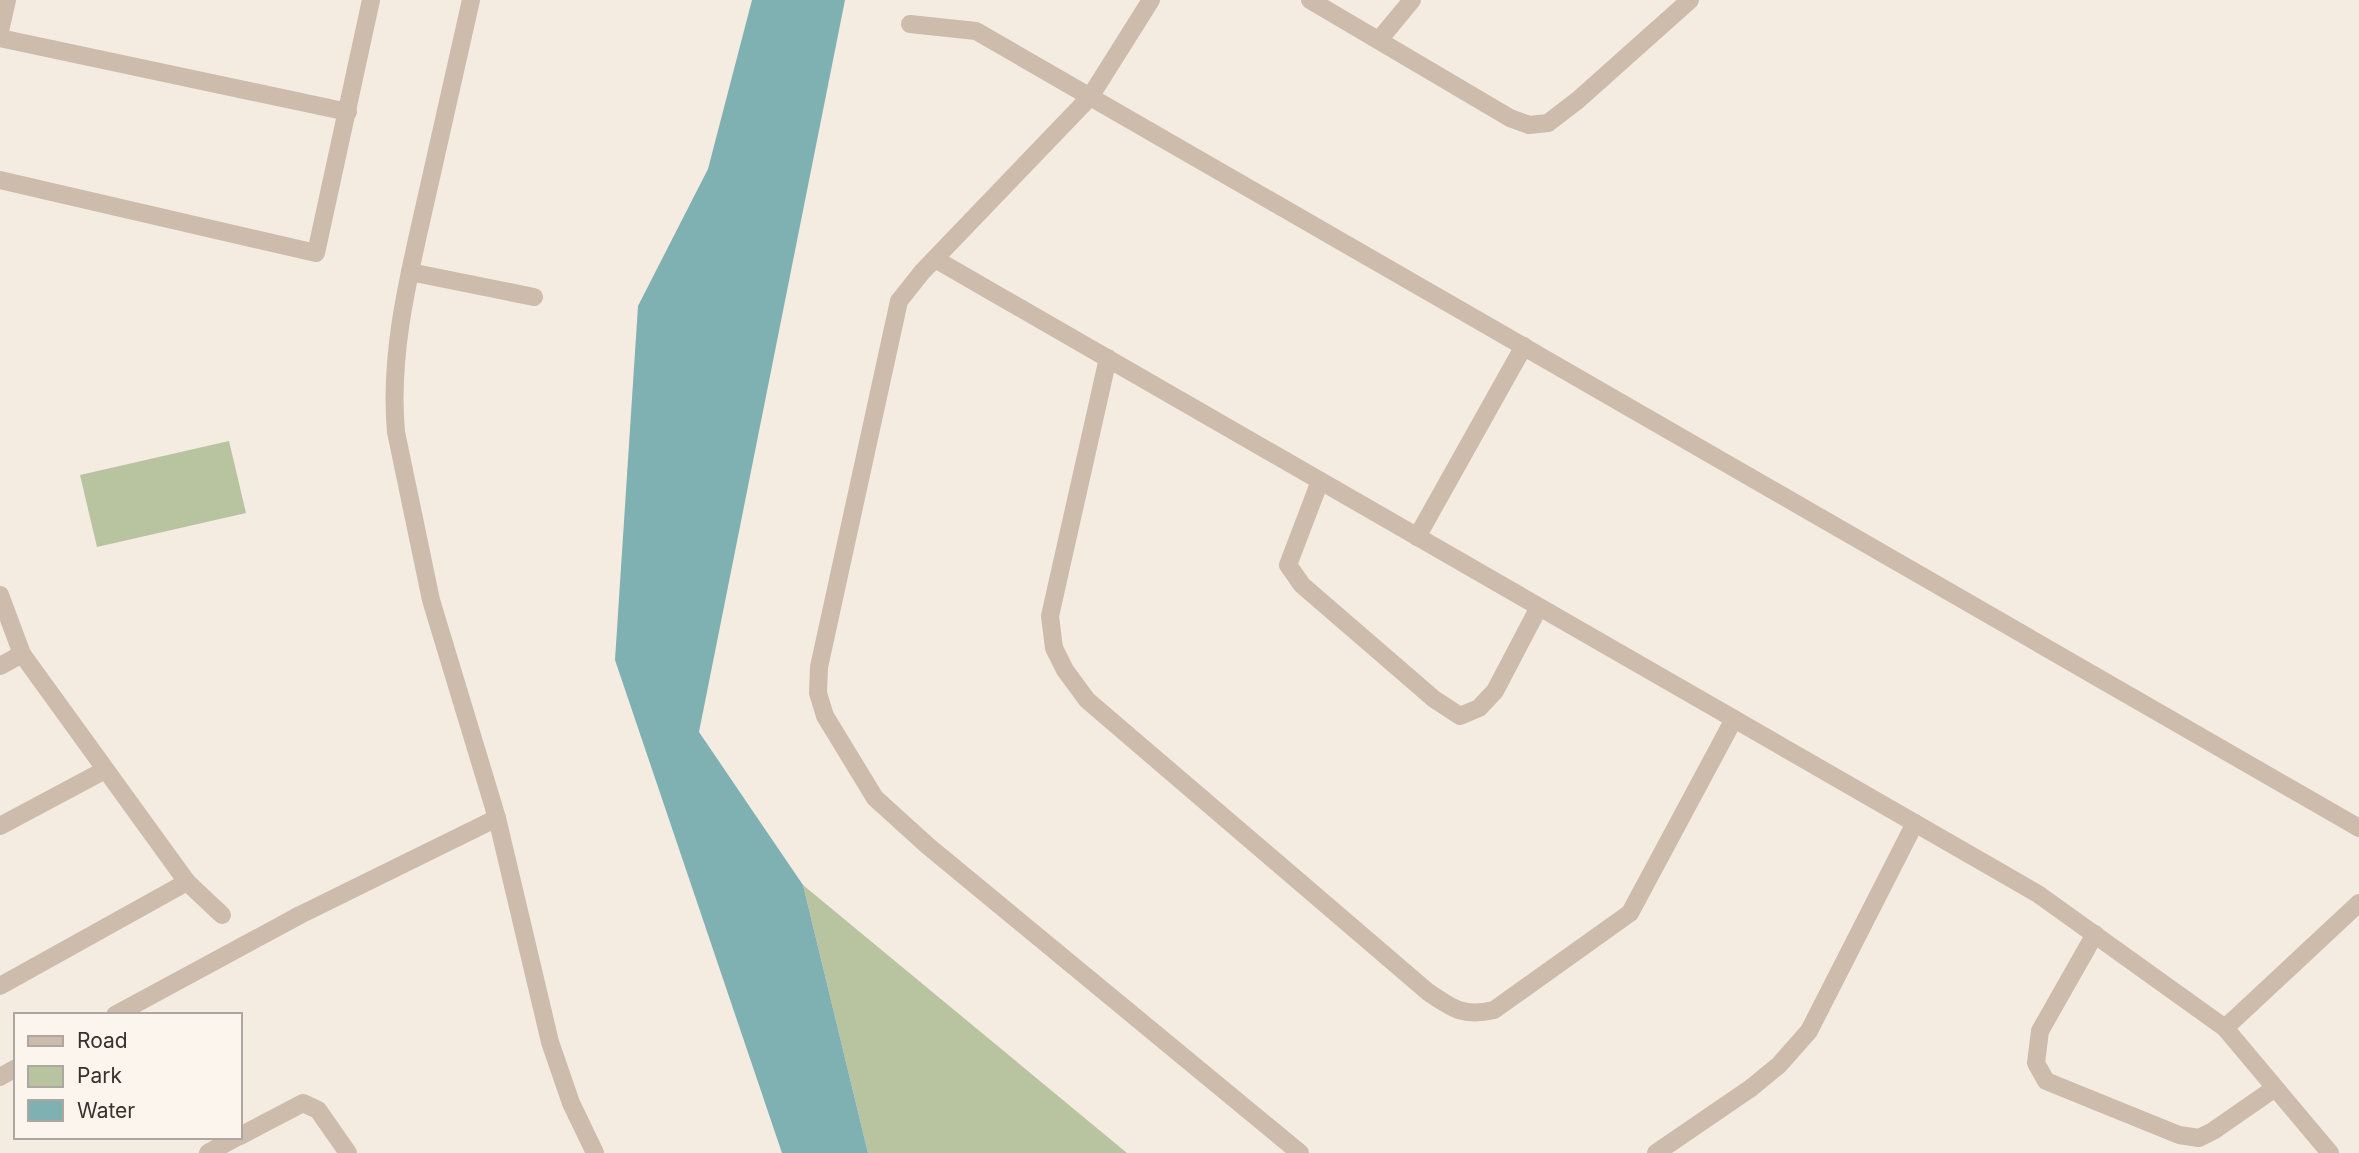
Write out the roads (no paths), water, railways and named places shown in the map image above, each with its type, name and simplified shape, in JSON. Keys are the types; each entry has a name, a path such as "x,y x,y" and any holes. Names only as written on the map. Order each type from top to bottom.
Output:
{"street":[{"path":"0,32 7,0"},
{"path":"0,180 316,253 371,0"},
{"path":"471,0 410,272 395,361 396,432 432,600 497,818 550,1042 570,1103 595,1153"},
{"path":"1151,0 1090,97 898,301 819,667 818,693 825,716 875,798 928,846 1300,1153"},
{"path":"1310,0 1510,118 1529,125 1548,123 1578,100 1690,0"},
{"path":"1379,40 1412,0"},
{"path":"910,24 976,31 2359,828"},
{"path":"0,38 348,112"},
{"path":"935,259 2038,894 2224,1028 2330,1153"},
{"path":"410,272 534,297"},
{"path":"1417,537 1524,346"},
{"path":"1108,358 1050,617 1054,648 1065,670 1087,700 1428,992 1450,1007 1474,1014 1494,1010 1630,913 1734,719"},
{"path":"1320,481 1288,565 1302,585 1434,699 1460,716 1479,708 1495,691 1539,607"},
{"path":"0,595 22,654 187,882 222,915"},
{"path":"0,666 22,654"},
{"path":"0,826 105,770"},
{"path":"119,1013 300,915 497,818"},
{"path":"1656,1153 1779,1065 1809,1031 1915,823"},
{"path":"0,986 187,882"},
{"path":"2224,1028 2359,903"},
{"path":"2095,934 2040,1031 2036,1063 2046,1081 2179,1135 2199,1138 2275,1088"},
{"path":"242,1135 303,1103 318,1110 348,1153"},
{"path":"208,1153 234,1139"}],"water":[{"path":"752,0 845,0 699,732 803,885 868,1153 782,1153 615,660 638,306 708,169"}]}
